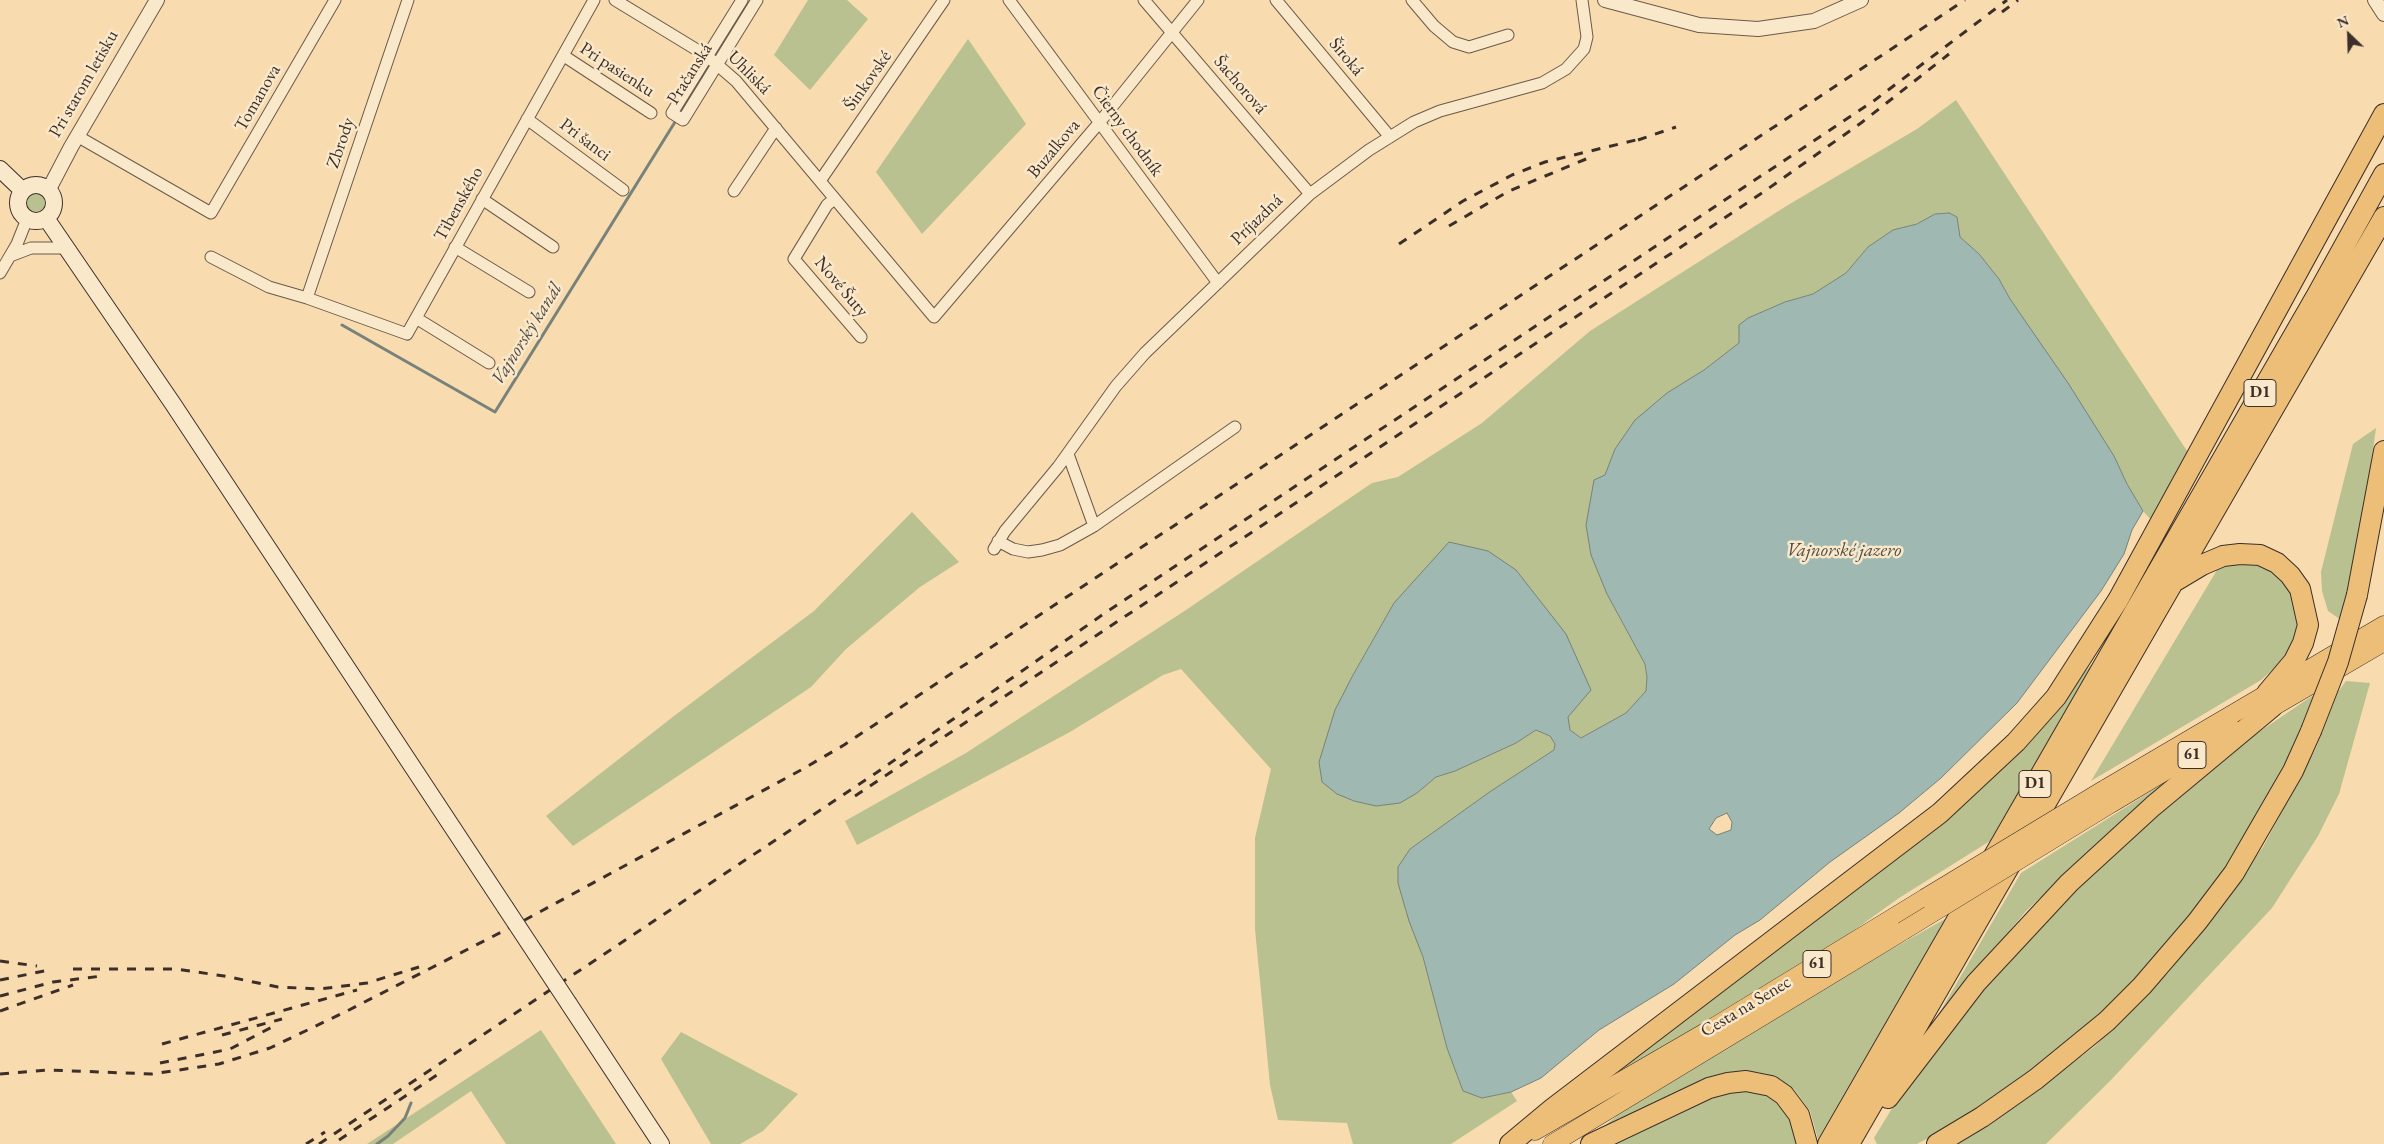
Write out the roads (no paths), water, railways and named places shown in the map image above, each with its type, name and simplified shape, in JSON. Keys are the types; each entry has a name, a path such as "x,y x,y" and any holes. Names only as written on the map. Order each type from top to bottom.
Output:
{"highway":[{"path":"1512,1144 1552,1109 1908,839 1968,788 2016,742 2056,697 2118,600 2384,114"},
{"name":"D1","path":"1828,1144 2317,295 2384,174"},
{"name":"D1","path":"1849,1144 2384,217"},
{"path":"2319,330 2384,242"},
{"path":"2134,611 2217,419"},
{"path":"1937,1144 2010,1099 2060,1061 2107,1021 2142,986 2198,922 2234,873 2293,771 2311,731 2340,654 2357,595 2384,451"},
{"path":"1854,1144 1957,1006 1992,964 2042,910 2270,700 2294,661 2303,643 2308,625 2300,589 2291,575 2277,563 2260,554 2222,556 2175,581"},
{"path":"1591,1144 1709,1088 1746,1081 1771,1086 1784,1095 1799,1116 1807,1144"}],"main road":[{"path":"0,169 22,190"},
{"path":"34,184 49,190 54,204 52,212 46,218 39,221 28,219 20,212 17,204 22,190 34,184"},
{"path":"46,218 173,404 661,1144"},
{"name":"61","path":"2109,796 2270,700 2384,625"},
{"name":"61","path":"2270,700 2384,642"},
{"name":"Cesta na Senec","path":"1512,1144 1709,1030 1925,898 2109,796"},
{"name":"Cesta na Senec","path":"1552,1144 1903,931 2109,796"}],"street":[{"name":"Pri starom letisku","path":"49,190 77,136 157,0"},
{"name":"Tomanova","path":"77,136 211,213 335,0"},
{"name":"Zbrody","path":"307,298 408,0"},
{"name":"Tibenského","path":"307,298 407,334 594,0"},
{"name":"Uhliská","path":"615,0 707,56 736,81 934,317"},
{"name":"Pračanská","path":"742,0 672,113 683,120 757,0"},
{"name":"Šinkovské","path":"820,181 944,0"},
{"name":"Čierny chodník","path":"1009,0 1218,283"},
{"name":"Šachorová","path":"1144,0 1310,194"},
{"name":"Buzalkova","path":"934,317 1099,122 1198,0"},
{"name":"Široká","path":"1276,0 1390,137"},
{"path":"1412,0 1434,26 1453,42 1470,47 1508,35"},
{"name":"Príjazdná","path":"1094,526 1060,545 1042,550 1028,552 996,545 1068,454 1116,386 1145,353 1310,194 1414,122 1440,110 1542,83 1566,69 1584,49 1587,37 1582,0"},
{"path":"1605,0 1699,25 1758,29 1814,20 1860,0"},
{"path":"2375,0 2384,14"},
{"name":"Pri pasienku","path":"564,56 651,113"},
{"name":"Pri šanci","path":"527,119 623,190"},
{"path":"734,191 776,128"},
{"path":"482,199 553,247"},
{"name":"Nové Šuty","path":"834,199 827,205 794,259 861,337"},
{"path":"0,274 28,219"},
{"path":"455,247 529,292"},
{"path":"10,256 31,248 66,248"},
{"path":"211,257 269,287 307,298"},
{"path":"416,318 490,363"},
{"path":"1068,454 1094,526 1235,427"}],"water":[{"name":"Vajnorské jazero","path":"1949,213 1957,217 1960,237 1979,254 1999,279 2010,299 2068,383 2114,456 2127,484 2143,511 2132,530 2124,554 2101,591 2017,703 1941,778 1899,813 1830,862 1760,920 1735,935 1674,984 1599,1030 1541,1078 1511,1092 1482,1098 1463,1091 1447,1048 1423,957 1409,921 1398,883 1398,867 1410,849 1491,791 1554,750 1555,744 1550,736 1536,730 1516,743 1455,771 1436,777 1417,793 1400,803 1376,806 1354,801 1337,794 1322,782 1319,762 1335,710 1353,675 1394,603 1449,542 1488,551 1516,570 1566,634 1591,690 1568,717 1570,730 1581,738 1626,713 1646,691 1647,677 1645,664 1607,594 1591,555 1586,525 1594,480 1605,475 1615,449 1635,420 1667,393 1704,370 1739,343 1739,325 1748,318 1785,302 1813,294 1846,273 1868,247 1893,230 1917,224 1935,214","holes":["1727,813 1732,822 1731,830 1717,835 1709,829 1716,818"]}],"waterway":[{"name":"Vajnorský kanál","path":"681,112 707,69"},
{"name":"Vajnorský kanál","path":"342,325 495,412 675,122"},
{"path":"377,1144 388,1136 405,1118 411,1103"}],"railway":[{"path":"0,1074 49,1070 152,1074 219,1064 270,1048 523,921 801,770 844,745 1965,0"},
{"path":"319,1144 876,773 1105,613 1875,100 2007,0"},
{"path":"2002,12 2018,0"},
{"path":"855,796 1762,193 1861,123 1949,54"},
{"path":"1638,140 1676,127"},
{"path":"1399,244 1463,201 1512,175 1545,162 1644,138"},
{"path":"1449,226 1509,191 1591,157"},
{"path":"0,961 37,966"},
{"path":"73,969 176,969 278,987 320,989 367,983 419,967"},
{"path":"0,980 49,970"},
{"path":"0,996 53,982 102,976"},
{"path":"0,1011 73,985"},
{"path":"162,1044 357,990"},
{"path":"222,1035 282,1019"},
{"path":"160,1063 230,1049 274,1026"},
{"path":"339,1140 437,1075"},
{"path":"306,1144 325,1132"}]}
